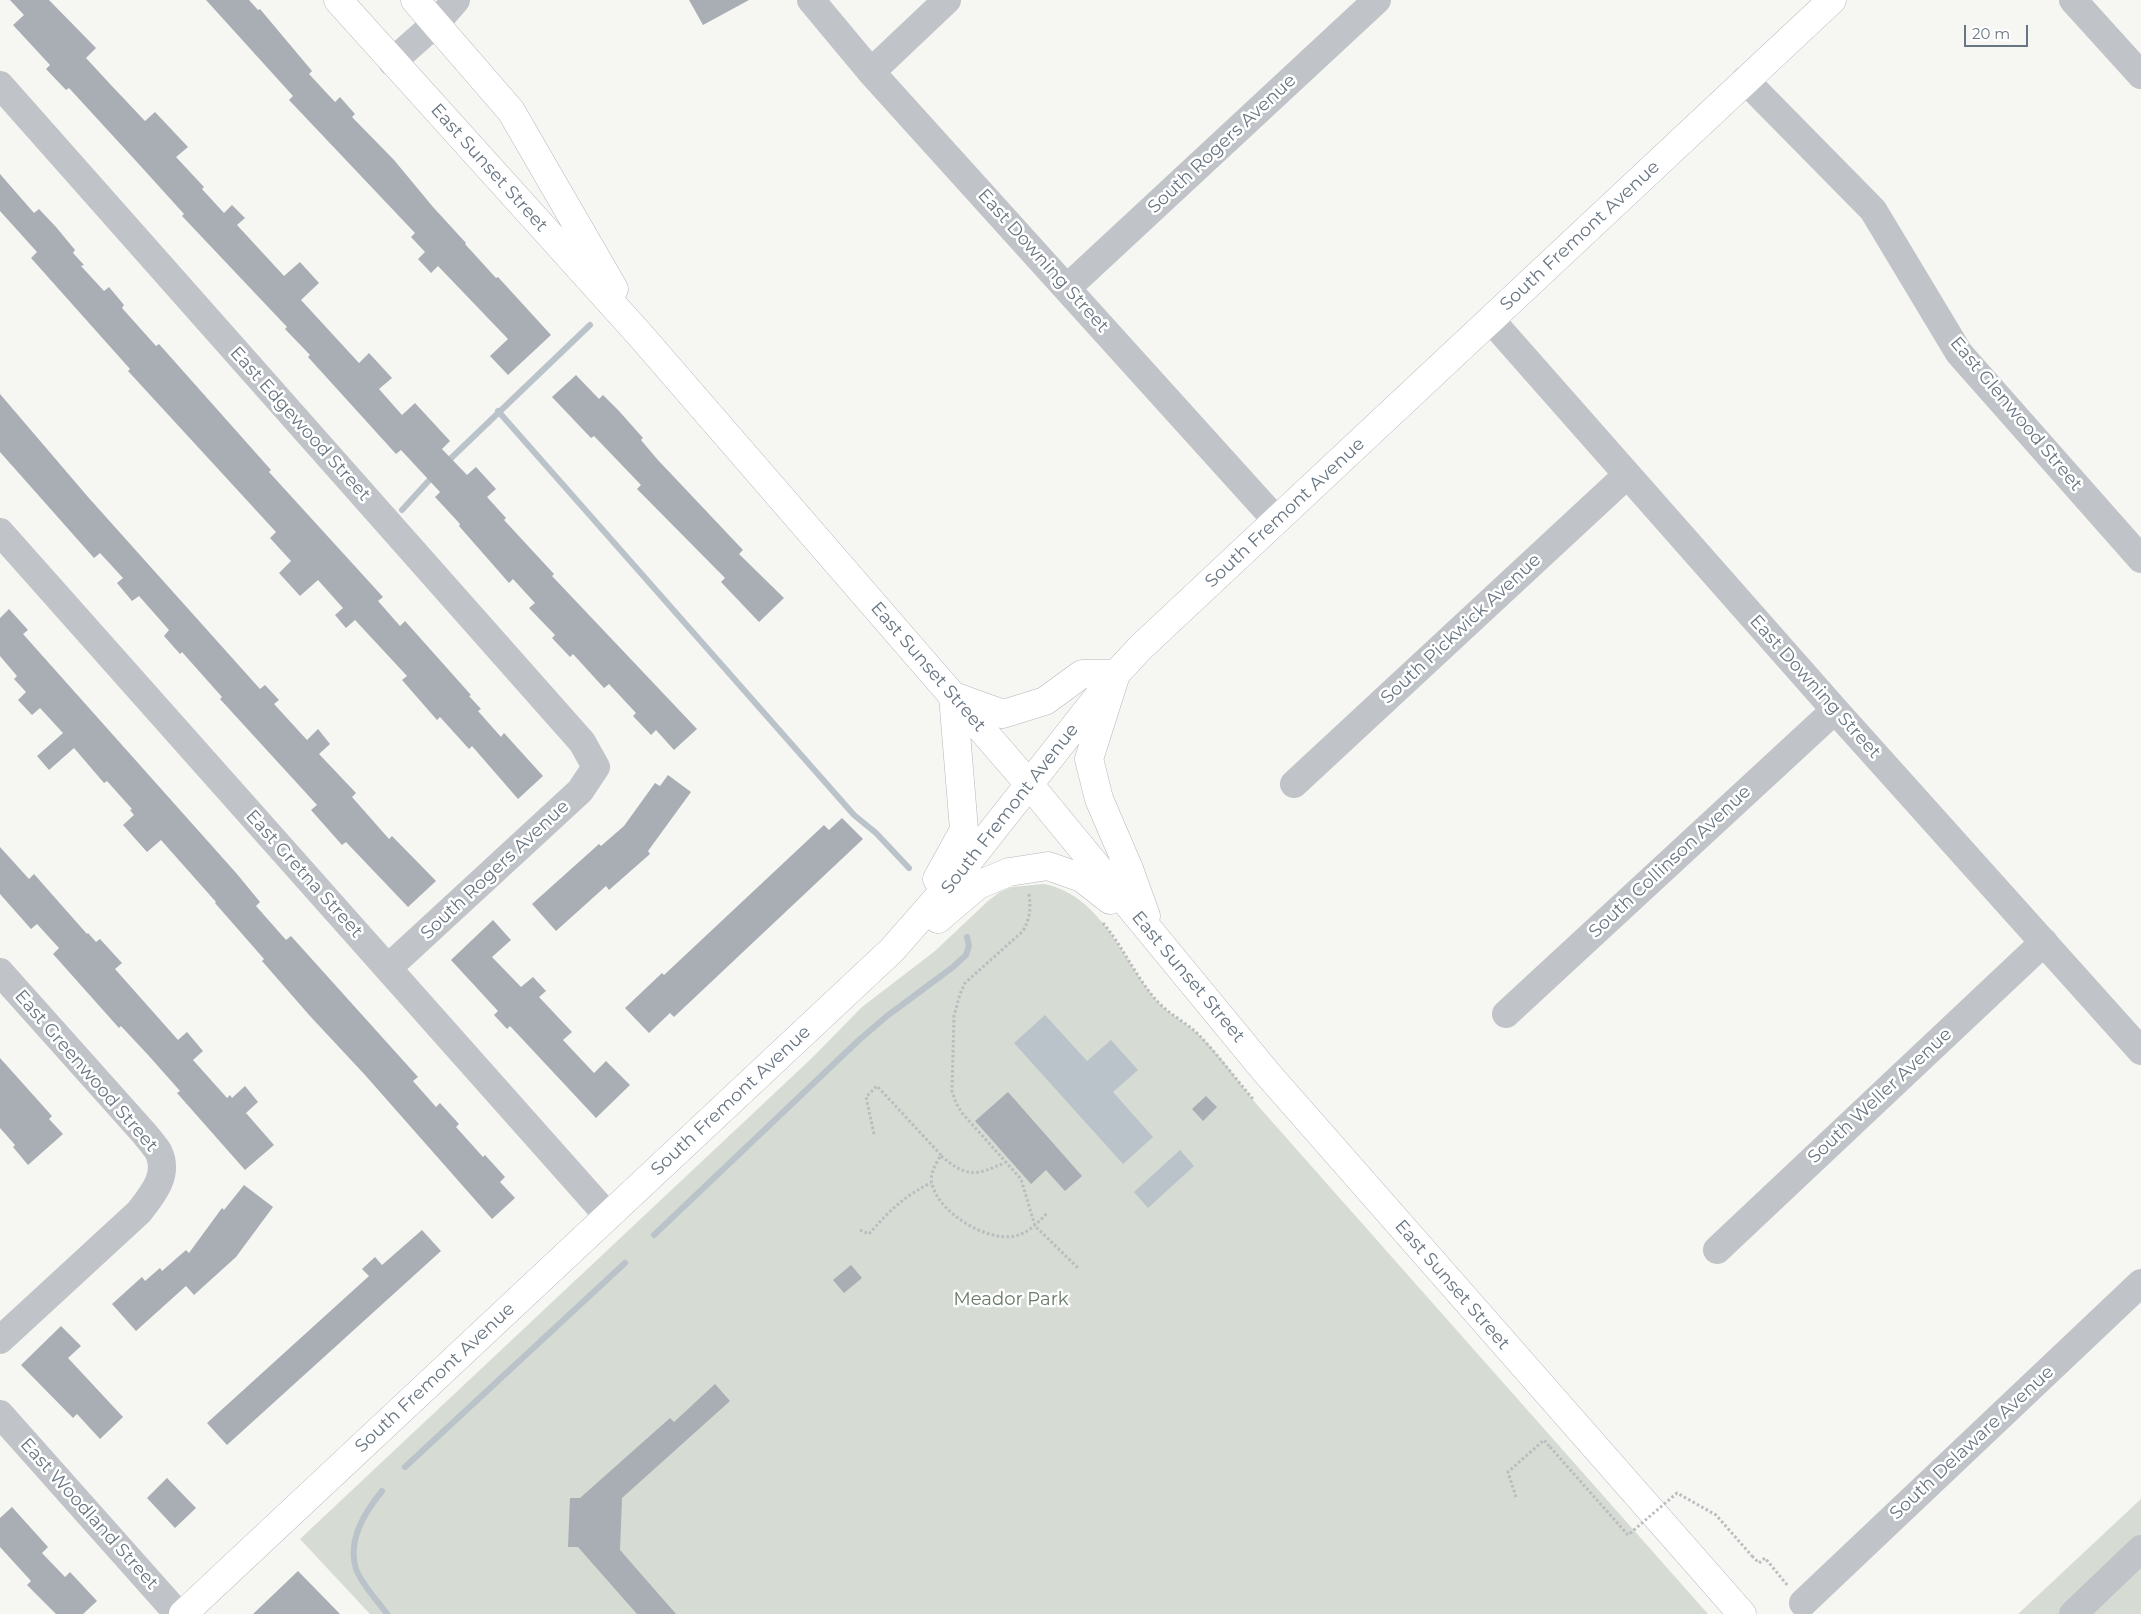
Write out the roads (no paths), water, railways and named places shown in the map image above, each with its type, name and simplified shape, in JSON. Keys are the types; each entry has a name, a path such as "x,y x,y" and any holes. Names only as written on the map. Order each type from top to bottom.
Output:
{"main road":[{"name":"East Sunset Street","path":"338,0 641,336 1029,784 1273,1079 1742,1614"},
{"name":"East Sunset Street","path":"415,0 511,111 641,336"},
{"name":"South Fremont Avenue","path":"183,1614 902,939 956,877 1116,674 1168,621 1832,0"},
{"path":"902,939 906,926 941,874 964,830 953,696 1003,714 1045,701 1082,674 1116,674 1089,759 1099,799 1130,869 1152,934"},
{"path":"902,939 926,928 978,885 1009,872 1048,866 1082,878 1152,934"}],"street":[{"path":"392,62 436,24 456,0"},
{"name":"East Downing Street","path":"811,0 871,72 1276,520"},
{"path":"871,72 947,0"},
{"name":"South Rogers Avenue","path":"1067,288 1377,0"},
{"path":"2073,0 2141,75"},
{"name":"East Glenwood Street","path":"1745,80 1873,210 1959,353 2141,559"},
{"name":"East Edgewood Street","path":"0,85 582,742 596,767"},
{"name":"East Downing Street","path":"1491,320 1835,710 2141,1051"},
{"name":"South Pickwick Avenue","path":"1294,784 1628,475"},
{"name":"East Gretna Street","path":"0,532 608,1216"},
{"name":"South Collinson Avenue","path":"1506,1014 1835,710"},
{"name":"South Rogers Avenue","path":"388,968 580,791 596,767"},
{"name":"South Weller Avenue","path":"1717,1250 2044,942"},
{"name":"East Greenwood Street","path":"0,972 143,1132 159,1152 163,1174 153,1194 139,1212 0,1340"},
{"name":"South Delaware Avenue","path":"1803,1603 2141,1283"},
{"name":"East Woodland Street","path":"0,1414 178,1614"},
{"path":"2073,1614 2141,1549"}],"waterway":[{"path":"446,463 590,325"},
{"path":"498,411 854,815 876,833 909,868"},
{"path":"402,510 433,476"},
{"path":"654,1235 859,1040 966,955 969,946 967,937"},
{"path":"405,1467 625,1263"},
{"path":"382,1491 359,1527 354,1548 354,1558 356,1569 362,1581 387,1614"}],"park label":[{"name":"Meador Park","path":"1011,1300"}]}
